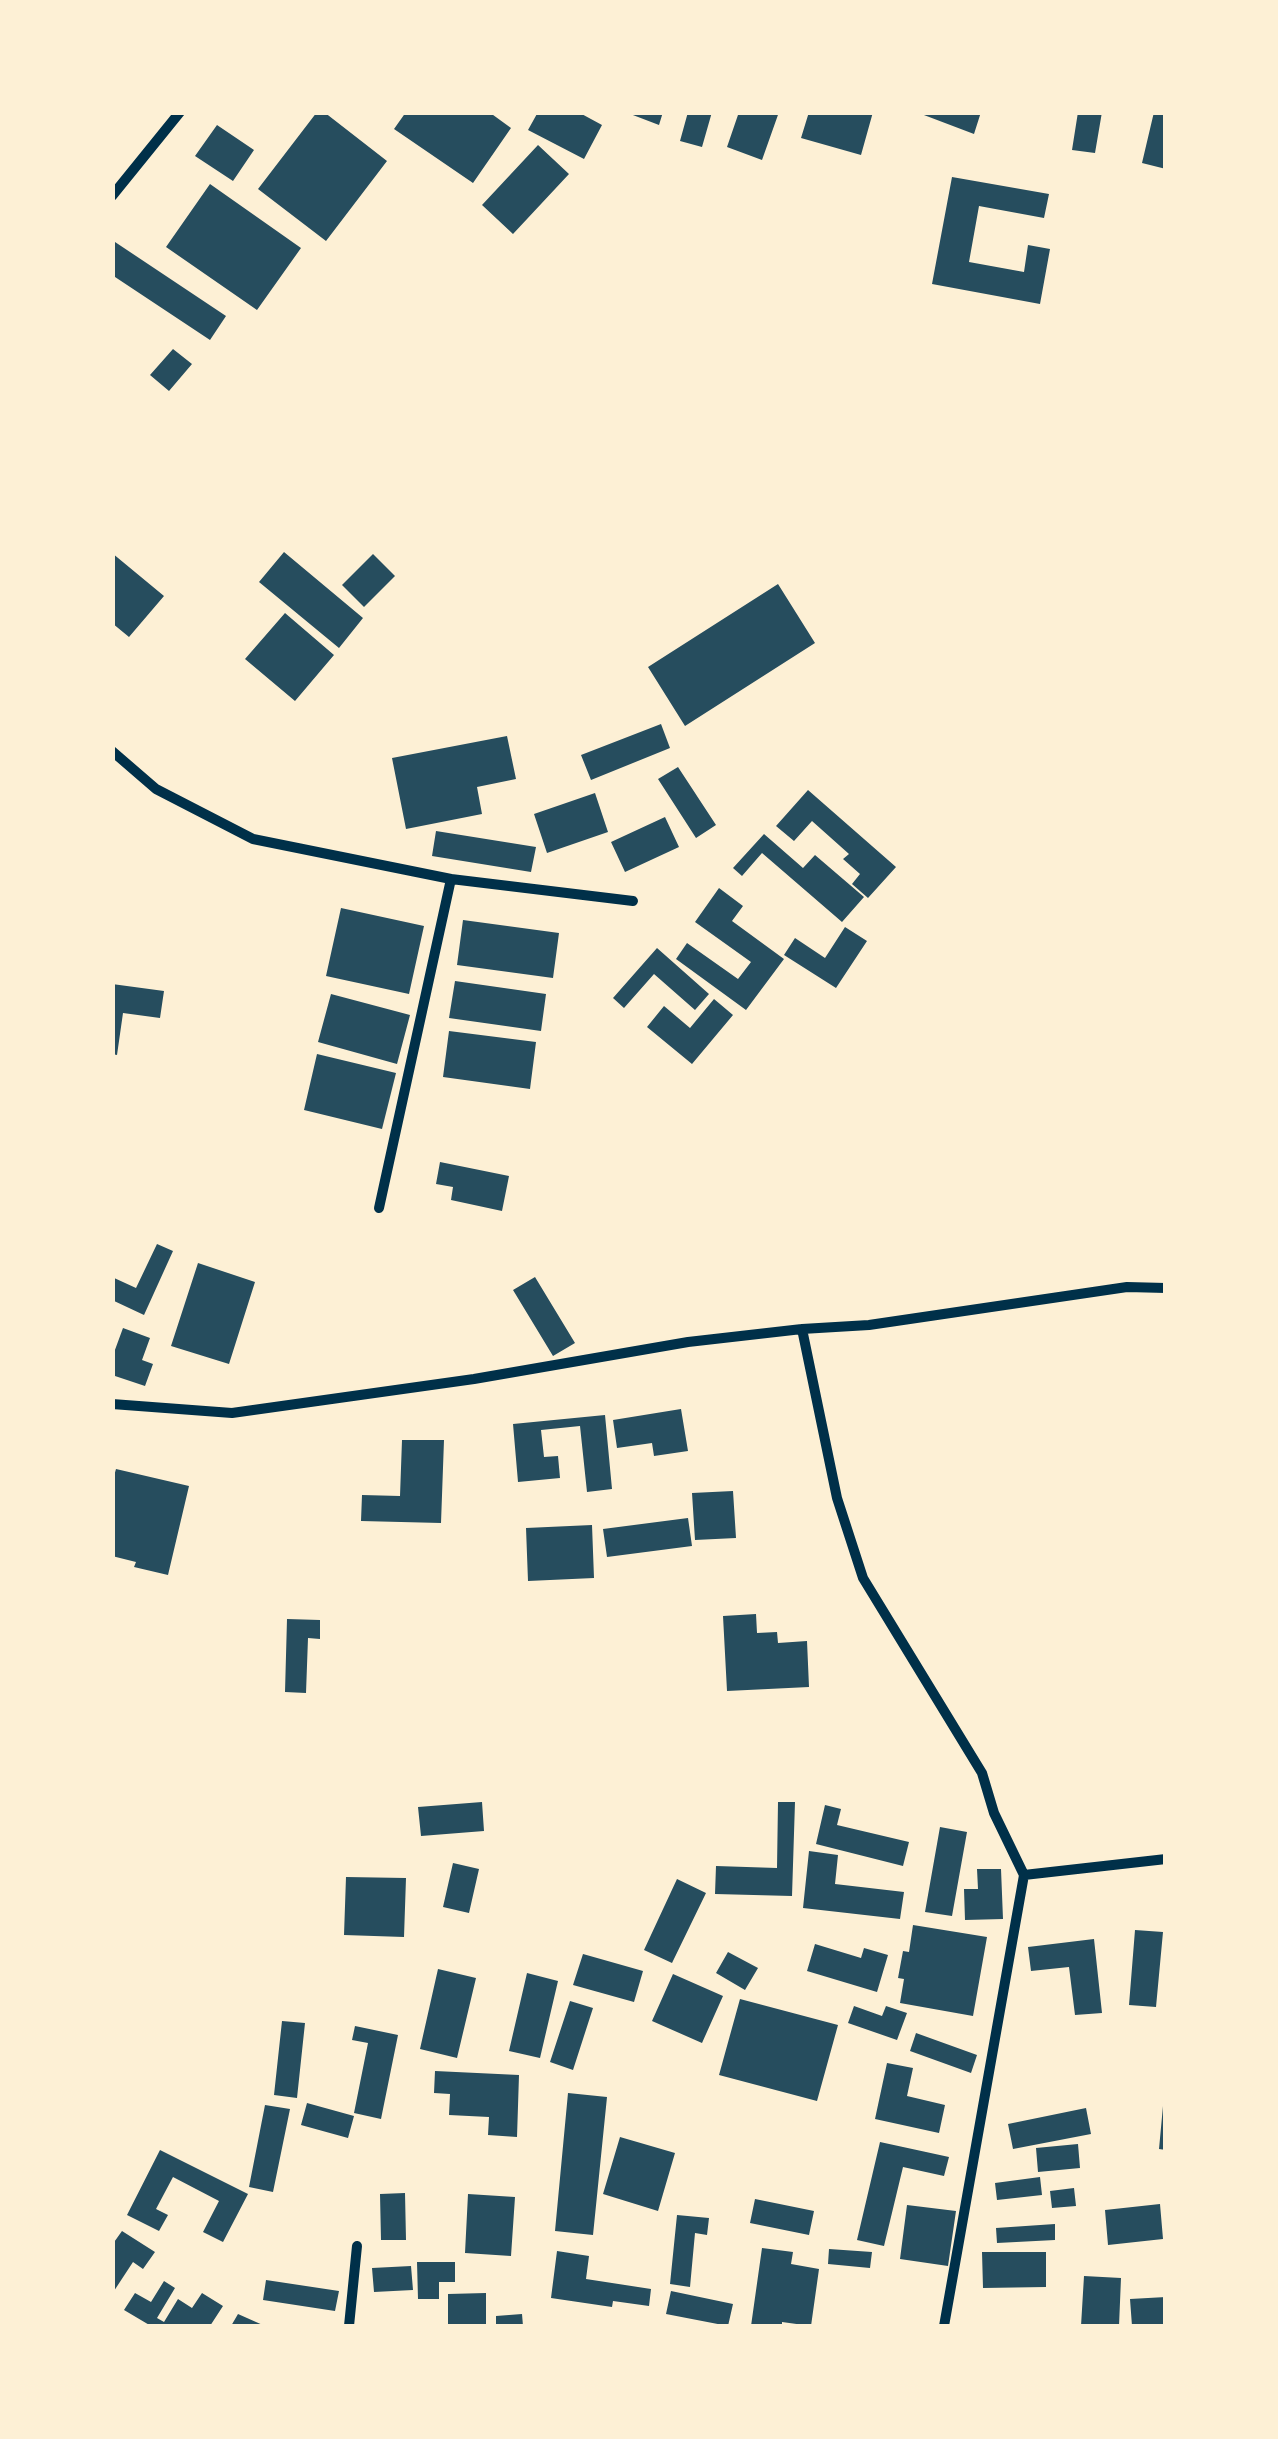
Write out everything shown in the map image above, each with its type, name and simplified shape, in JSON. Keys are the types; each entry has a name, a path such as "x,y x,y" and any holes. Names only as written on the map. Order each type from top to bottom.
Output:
{"street":[{"path":"112,196 180,112"},
{"path":"112,751 156,788 253,840 451,878 633,901"},
{"path":"380,1208 451,878"},
{"path":"112,1404 232,1412 474,1379 688,1342 869,1325 1127,1287 1166,1288"},
{"path":"802,1329 836,1498 864,1578 982,1773 994,1812 1024,1875 944,2326"},
{"path":"1024,1875 1166,1859"},
{"path":"349,2326 357,2246"}],"building":[{"path":"317,112 324,112 387,161 326,241 258,189"},
{"path":"406,112 489,112 511,128 473,183 394,129"},
{"path":"538,112 578,112 602,125 584,159 528,130"},
{"path":"625,112 663,112 659,125"},
{"path":"688,112 712,112 702,147 680,141"},
{"path":"739,112 779,112 762,160 727,147"},
{"path":"809,112 873,112 861,155 801,138"},
{"path":"916,112 981,112 974,134"},
{"path":"1078,112 1102,112 1095,153 1072,150"},
{"path":"1154,112 1166,112 1166,169 1142,163"},
{"path":"217,125 254,150 233,181 195,156"},
{"path":"538,145 569,174 513,234 482,205"},
{"path":"952,177 1049,194 1044,218 979,206 969,262 1024,272 1028,245 1050,249 1040,304 932,284"},
{"path":"210,184 301,248 257,310 166,247"},
{"path":"112,240 226,316 210,340 112,275"},
{"path":"173,349 192,364 169,391 150,375"},
{"path":"284,552 363,618 339,648 259,582"},
{"path":"112,553 164,596 129,637 112,623"},
{"path":"373,554 395,576 364,607 342,585"},
{"path":"778,584 815,643 685,726 648,667"},
{"path":"285,613 334,655 295,701 245,659"},
{"path":"661,724 670,748 591,780 581,755"},
{"path":"507,736 516,779 477,787 482,814 406,829 392,758"},
{"path":"678,767 716,825 696,838 658,779"},
{"path":"808,790 896,867 868,898 852,884 860,874 843,859 849,854 812,821 794,841 776,826"},
{"path":"595,793 608,832 547,853 534,814"},
{"path":"665,817 679,847 625,872 611,842"},
{"path":"436,831 536,847 531,872 432,856"},
{"path":"764,834 803,868 815,855 864,897 842,922 762,853 742,876 733,868"},
{"path":"719,888 743,906 732,921 784,959 746,1010 676,959 687,943 738,979 751,962 695,922"},
{"path":"341,908 424,926 409,994 326,976"},
{"path":"463,920 559,933 553,978 457,965"},
{"path":"845,927 867,941 836,988 784,955 795,938 825,958"},
{"path":"657,948 709,994 695,1010 654,974 624,1008 613,998"},
{"path":"455,981 546,994 541,1031 449,1018"},
{"path":"112,984 164,991 160,1018 123,1013 117,1055 112,1054"},
{"path":"331,994 410,1015 397,1064 318,1042"},
{"path":"714,999 733,1015 692,1064 647,1027 664,1006 690,1028"},
{"path":"449,1031 536,1042 530,1089 443,1077"},
{"path":"317,1054 396,1073 382,1129 304,1110"},
{"path":"440,1162 509,1176 502,1211 451,1200 453,1187 436,1184"},
{"path":"157,1244 173,1251 144,1315 112,1300 112,1277 136,1288"},
{"path":"198,1263 255,1282 229,1364 171,1346"},
{"path":"535,1277 575,1343 553,1356 513,1290"},
{"path":"123,1328 150,1338 142,1360 153,1364 145,1386 112,1375 112,1358"},
{"path":"681,1409 688,1451 654,1456 652,1443 617,1448 613,1420"},
{"path":"605,1415 612,1489 587,1492 580,1426 541,1430 544,1457 558,1456 560,1478 518,1482 513,1424"},
{"path":"402,1440 444,1440 441,1523 361,1521 362,1495 400,1496"},
{"path":"116,1469 189,1486 168,1575 134,1567 136,1562 112,1556 112,1483"},
{"path":"733,1491 736,1538 695,1540 692,1493"},
{"path":"688,1518 692,1546 607,1557 603,1529"},
{"path":"592,1525 594,1578 528,1581 526,1528"},
{"path":"756,1614 757,1633 777,1632 778,1643 807,1641 809,1687 727,1691 723,1616"},
{"path":"287,1619 320,1620 320,1639 308,1638 306,1693 285,1692"},
{"path":"482,1802 484,1831 421,1836 418,1807"},
{"path":"778,1802 795,1802 792,1896 715,1894 716,1866 777,1868"},
{"path":"825,1805 841,1809 837,1825 909,1842 903,1866 816,1844"},
{"path":"940,1827 967,1832 952,1916 925,1912"},
{"path":"809,1851 838,1855 835,1884 904,1892 900,1919 803,1908"},
{"path":"453,1863 479,1869 469,1913 443,1907"},
{"path":"977,1869 1001,1869 1003,1919 965,1920 964,1889 978,1889"},
{"path":"346,1877 406,1878 404,1937 344,1935"},
{"path":"677,1879 706,1893 672,1963 644,1950"},
{"path":"913,1925 987,1937 973,2016 900,2003 904,1979 898,1978 903,1951 909,1952"},
{"path":"1135,1930 1163,1932 1156,2007 1129,2005"},
{"path":"1094,1939 1102,2013 1075,2015 1069,1967 1031,1971 1028,1947"},
{"path":"815,1944 861,1958 864,1948 888,1955 877,1992 807,1971"},
{"path":"728,1952 758,1968 745,1990 716,1973"},
{"path":"583,1954 643,1971 634,2002 573,1985"},
{"path":"438,1969 476,1978 457,2058 420,2049"},
{"path":"527,1973 558,1981 540,2058 509,2051"},
{"path":"673,1974 723,1996 702,2043 652,2021"},
{"path":"740,1999 838,2025 817,2101 719,2075"},
{"path":"570,2001 593,2008 573,2070 550,2062"},
{"path":"854,2006 882,2016 886,2006 907,2013 897,2040 848,2023"},
{"path":"282,2021 305,2023 297,2098 274,2095"},
{"path":"355,2026 398,2035 381,2119 354,2113 368,2043 352,2040"},
{"path":"916,2033 977,2055 971,2073 910,2051"},
{"path":"887,2063 913,2068 907,2096 945,2105 939,2133 875,2119"},
{"path":"435,2071 519,2075 517,2137 488,2135 489,2117 449,2115 450,2094 434,2093"},
{"path":"568,2093 607,2097 593,2235 555,2231"},
{"path":"307,2103 354,2116 348,2138 301,2125"},
{"path":"265,2105 290,2109 273,2192 249,2187"},
{"path":"1166,2106 1166,2150 1159,2149"},
{"path":"1086,2108 1091,2134 1013,2149 1008,2124"},
{"path":"620,2137 675,2153 658,2211 603,2194"},
{"path":"880,2142 949,2157 944,2176 903,2167 884,2246 857,2240"},
{"path":"1078,2144 1080,2168 1038,2172 1036,2148"},
{"path":"160,2150 248,2194 223,2242 203,2232 219,2201 173,2177 156,2209 168,2215 159,2231 127,2215"},
{"path":"1040,2177 1042,2195 997,2200 995,2183"},
{"path":"1074,2188 1076,2206 1052,2208 1050,2191"},
{"path":"405,2193 406,2240 381,2240 380,2194"},
{"path":"468,2194 515,2197 511,2256 465,2253"},
{"path":"755,2199 814,2211 809,2235 750,2223"},
{"path":"1160,2204 1163,2239 1108,2245 1105,2210"},
{"path":"907,2205 956,2211 948,2266 900,2259"},
{"path":"677,2215 709,2218 707,2235 695,2233 690,2287 670,2284"},
{"path":"1055,2224 1055,2240 997,2243 996,2228"},
{"path":"122,2231 155,2252 143,2269 133,2262 112,2294 112,2245"},
{"path":"762,2248 793,2252 791,2264 819,2269 811,2326 782,2322 782,2326 751,2326"},
{"path":"829,2249 872,2252 870,2268 828,2264"},
{"path":"557,2251 589,2256 586,2279 651,2289 649,2306 613,2301 612,2307 551,2298"},
{"path":"982,2252 1046,2252 1046,2287 983,2288"},
{"path":"417,2262 455,2262 455,2282 439,2282 439,2299 418,2299"},
{"path":"411,2266 413,2290 374,2292 372,2268"},
{"path":"1084,2276 1121,2278 1119,2326 1081,2326"},
{"path":"266,2280 339,2291 335,2311 263,2300"},
{"path":"164,2281 175,2288 157,2318 164,2322 178,2299 192,2308 202,2293 223,2306 210,2326 151,2326 124,2310 135,2293 151,2302"},
{"path":"671,2291 733,2304 728,2326 666,2314"},
{"path":"486,2293 486,2326 448,2326 448,2294"},
{"path":"1166,2297 1166,2326 1132,2326 1130,2299"},
{"path":"238,2314 265,2326 231,2326"},
{"path":"522,2314 523,2326 496,2326 496,2316"}]}
